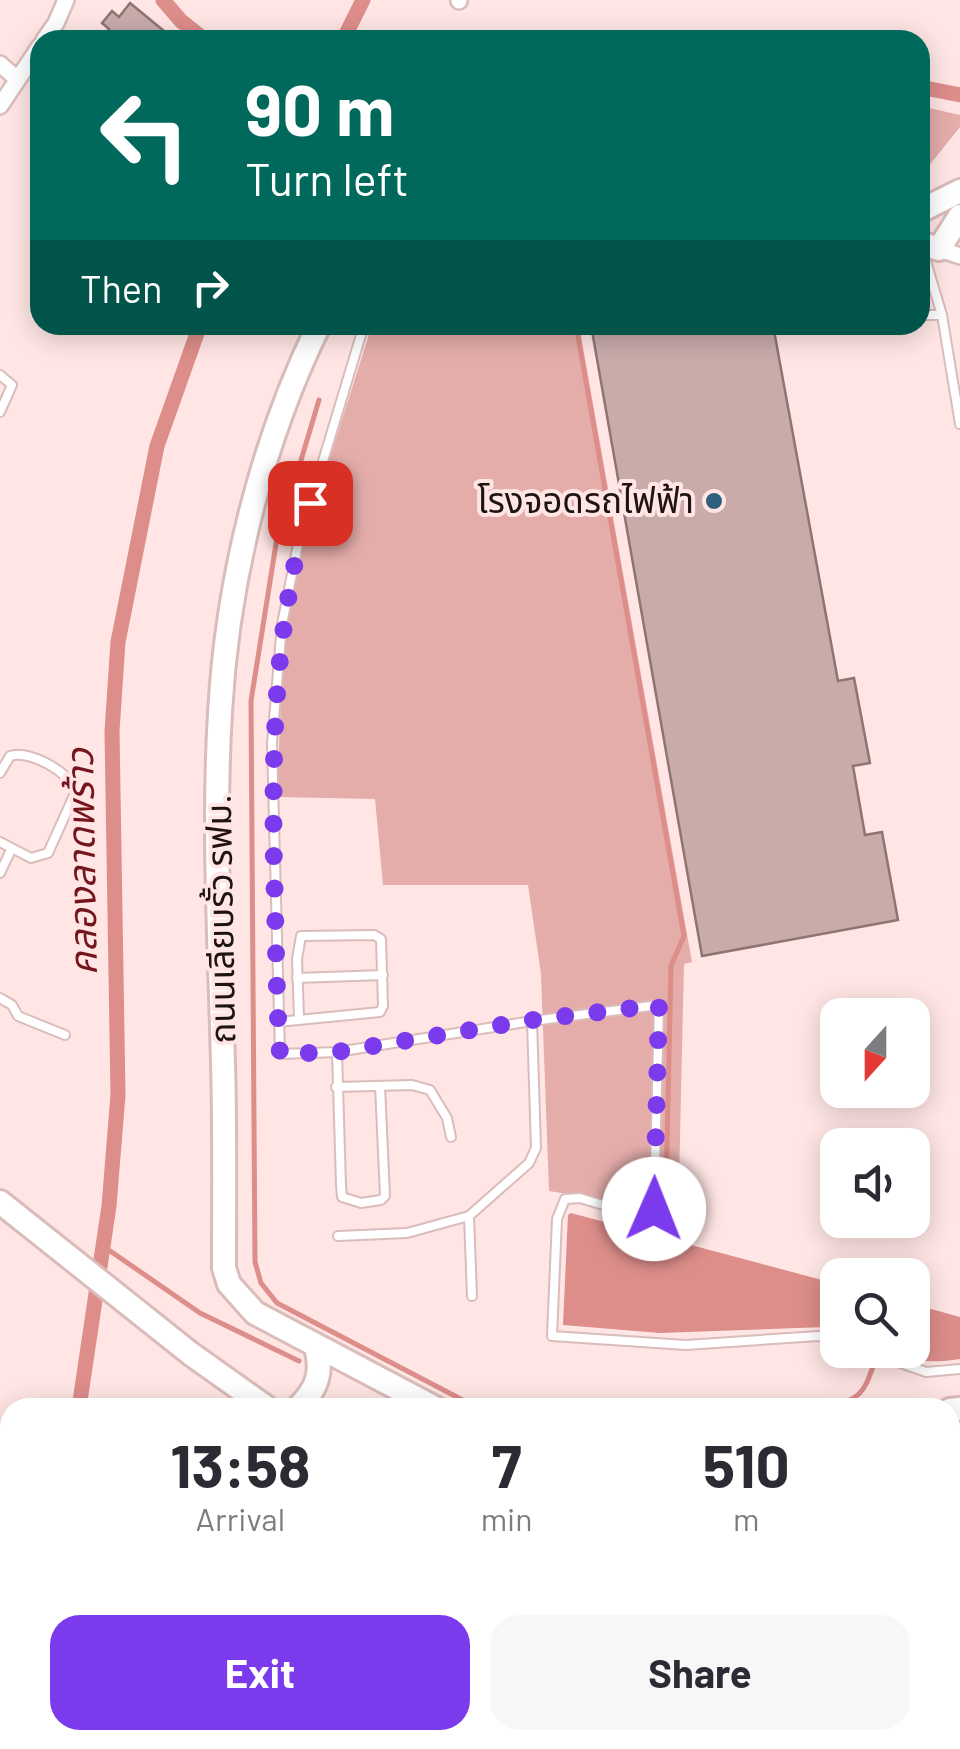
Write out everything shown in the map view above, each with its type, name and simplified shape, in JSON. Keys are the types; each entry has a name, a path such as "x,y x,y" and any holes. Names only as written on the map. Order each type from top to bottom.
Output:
{"street":[{"path":"51,30 66,0"},
{"path":"0,106 30,59"},
{"path":"0,64 16,78"},
{"path":"930,206 960,191"},
{"path":"935,248 960,216"},
{"name":"ถนนเลียบรั้ว รฟม.","path":"314,335 266,456 252,509 231,621 220,712 217,890 224,1268 230,1284 255,1313 415,1398"},
{"path":"2,1204 254,1398"},
{"path":"307,1398 314,1391 320,1370 316,1347"}],"lane":[{"path":"935,248 942,315 956,367 960,424"},
{"path":"930,315 942,315"},
{"path":"361,335 298,544 282,624 272,743 280,1054 336,1052 532,1020 659,1005 654,1209 640,1216 580,1198 565,1199 557,1219 552,1336 686,1345 820,1336"},
{"path":"0,375 12,385 0,412"},
{"path":"0,773 10,756 22,753 70,778 75,786 75,795 48,853 31,858 0,842"},
{"path":"0,872 12,848"},
{"path":"278,1022 380,1012 384,947 378,937 301,936 299,1018"},
{"path":"298,978 383,975"},
{"path":"0,998 18,1016 65,1035"},
{"path":"338,1236 408,1233 469,1216 529,1163 536,1148 532,1020"},
{"path":"336,1052 342,1197 361,1203 381,1200 387,1189 380,1086"},
{"path":"336,1087 412,1085 430,1090 448,1118 451,1137"},
{"path":"469,1216 472,1296"},
{"path":"915,1368 926,1372 960,1369"}],"shaded area":[{"path":"930,108 960,115 960,127 930,164"},
{"path":"369,335 581,335 692,962 684,964 678,1225 662,1209 549,1191 541,974 528,885 383,885 375,799 277,797 284,625 302,546"},
{"path":"568,1215 820,1279 820,1327 660,1333 563,1325"},
{"path":"930,1309 960,1317 960,1359 930,1360"}],"building":[{"path":"130,3 163,30 108,30 102,23 112,11 119,17"},
{"name":"โรงจอดรถไฟฟ้า","path":"593,335 775,335 838,681 854,678 870,763 853,766 865,835 882,832 898,920 702,956"}],"waterway":[{"path":"163,0 192,30"},
{"name":"คลองลาดพร้าว","path":"348,30 363,0"},
{"path":"930,89 960,95"},
{"name":"คลองลาดพร้าว","path":"80,1398 109,1206 118,1095 112,731 118,642 157,446 196,335"},
{"path":"578,335 684,936 671,966 665,1238"},
{"path":"319,400 276,544 251,701 255,1262 261,1283 277,1303 459,1398"},
{"path":"103,1246 200,1313 299,1361"},
{"path":"853,1398 862,1390 872,1368"}],"place":[{"name":"โรงจอดรถไฟฟ้า","path":"714,501"}],"route":[{"path":"310,503 282,624 274,698 280,1054 336,1052 532,1020 659,1005 654,1209"}]}
